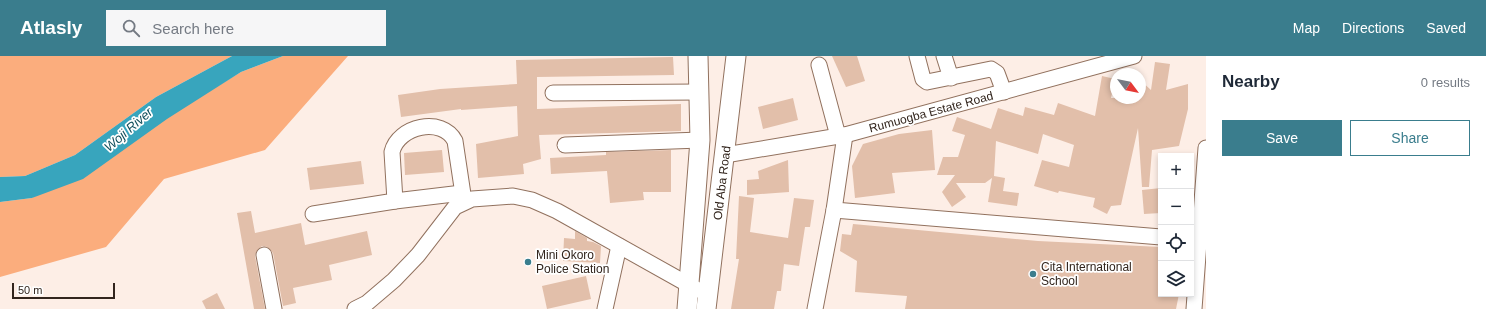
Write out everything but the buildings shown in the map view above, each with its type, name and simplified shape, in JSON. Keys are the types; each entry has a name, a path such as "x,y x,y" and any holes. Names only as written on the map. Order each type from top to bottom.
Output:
{"main road":[{"name":"Old Aba Road","path":"686,309 700,140 698,56"},
{"name":"Old Aba Road","path":"707,302 736,56"}],"street":[{"path":"918,56 923,79 927,82 951,78 991,68 997,72 1004,92"},
{"path":"944,56 951,78"},
{"name":"Rumuogba Estate Road","path":"725,155 841,136 1134,56"},
{"path":"814,309 834,210 841,136 819,65"},
{"path":"553,93 699,92"},
{"path":"355,309 367,303 394,280 418,255 463,197 455,140 452,135 443,128 432,126 410,132 401,137 393,146 392,152 395,201"},
{"path":"565,146 700,140"},
{"path":"1194,309 1195,240 1205,176 1206,148"},
{"path":"313,214 395,201 463,197 472,199 513,196 532,200 557,211 689,286 707,302"},
{"path":"834,210 1158,237"},
{"path":"605,309 619,246"},
{"path":"264,255 274,309"}],"shaded area":[{"path":"0,56 232,56 156,97 75,155 25,176 0,177"},
{"path":"283,56 348,56 265,150 164,179 106,247 0,277 0,202 32,198 241,72"}],"water":[{"name":"Woji River","path":"232,56 283,56 241,72 167,119 83,179 32,198 0,202 0,177 25,176 75,155 156,97"}],"place":[{"name":"Mini Okoro Police Station","path":"528,262"},
{"name":"Cita International School","path":"1033,274"}]}
